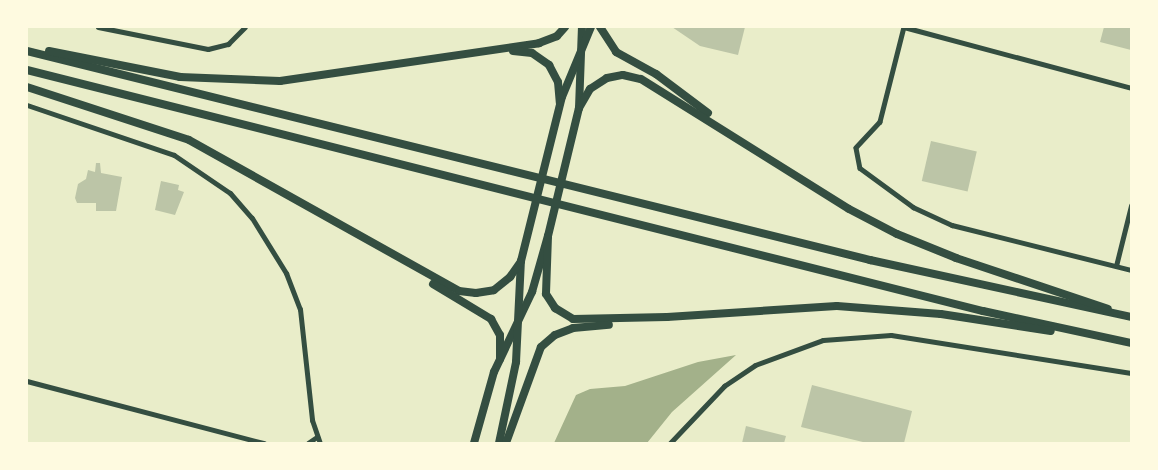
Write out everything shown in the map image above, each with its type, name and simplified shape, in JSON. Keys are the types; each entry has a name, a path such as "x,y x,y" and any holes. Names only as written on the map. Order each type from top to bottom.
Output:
{"highway":[{"path":"27,46 110,65 229,81 280,81 454,57 546,41 565,27"},
{"path":"474,443 500,359 532,292 548,236 579,108 582,27"},
{"path":"499,443 514,376 521,261 560,103 591,27"},
{"path":"600,27 616,52 664,80 737,136"},
{"path":"27,51 870,260 1130,317"},
{"path":"454,57 518,51 532,53 555,74 560,103"},
{"path":"27,70 1087,334 1131,343"},
{"path":"579,108 596,84 610,77 627,75 645,81 737,136 849,209 897,234 1130,317"},
{"path":"27,87 189,140 467,293 496,288 521,261"},
{"path":"337,223 487,315 500,335 500,359"},
{"path":"548,236 545,288 560,313 584,320 837,306 883,307 1087,334"},
{"path":"506,443 534,358 549,339 573,328 649,323 667,317"}],"street":[{"path":"98,27 208,49 238,38 245,27"},
{"path":"1131,88 904,27 880,122 860,141 855,155 860,168 883,187 934,218 1131,270"},
{"path":"27,105 174,155 230,194 252,218 286,273 300,309 319,440 308,443"},
{"path":"1116,266 1131,206"},
{"path":"670,443 724,386 755,365 824,340 891,335 1131,374"},
{"path":"27,381 264,443"}],"shaded area":[{"path":"736,355 672,412 647,443 554,443 576,395 590,389 625,386 698,362"}],"building":[{"path":"672,27 745,27 738,55 700,46"},
{"path":"1104,27 1131,27 1131,50 1100,42"},
{"path":"931,141 977,152 968,192 922,181"},
{"path":"96,163 100,163 101,173 122,177 116,211 96,211 96,203 77,203 75,198 78,184 86,179 88,170 95,172"},
{"path":"161,181 179,185 178,190 184,192 175,215 155,210"},
{"path":"812,385 912,411 904,443 867,443 801,427"},
{"path":"746,426 786,436 784,443 742,443"}]}
